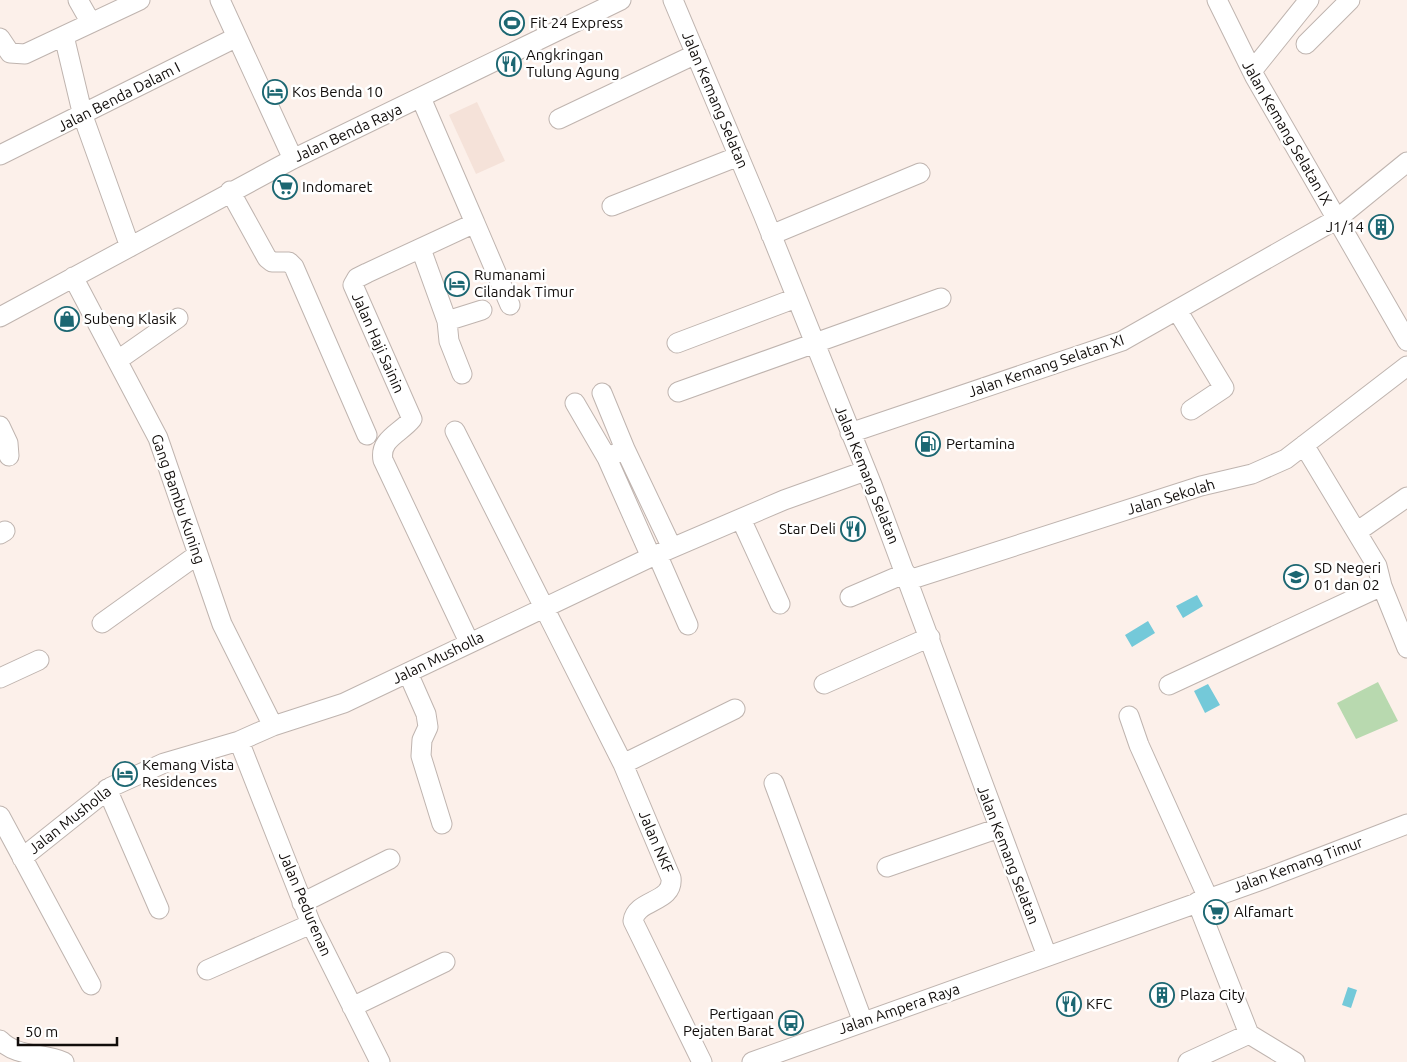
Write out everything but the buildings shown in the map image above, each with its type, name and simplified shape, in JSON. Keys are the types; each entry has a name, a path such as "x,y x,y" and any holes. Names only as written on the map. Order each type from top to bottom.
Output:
{"street":[{"path":"78,0 91,23"},
{"path":"3,43 10,53 25,54 140,0"},
{"path":"220,0 293,159"},
{"name":"Jalan Benda Raya","path":"0,317 230,191 621,0"},
{"name":"Jalan Kemang Selatan","path":"673,0 739,156 908,576 1047,956"},
{"name":"Jalan Kemang Selatan IX","path":"1217,0 1252,71 1407,341"},
{"path":"1252,71 1308,0"},
{"path":"1306,44 1350,0"},
{"path":"64,36 83,116 130,247"},
{"name":"Jalan Benda Dalam I","path":"0,155 83,116 237,37"},
{"path":"559,119 696,54"},
{"path":"421,98 510,305"},
{"path":"612,206 739,156"},
{"name":"Jalan Kemang Selatan XI","path":"850,433 1101,350 1122,341 1336,219 1407,162"},
{"path":"771,235 920,173"},
{"path":"230,191 268,258 272,262 289,262 294,267 367,435"},
{"name":"Jalan Haji Sainin","path":"469,642 383,460 382,453 385,444 412,419 353,285 360,276 475,223"},
{"path":"421,249 447,321 447,335 462,374"},
{"name":"Gang Bambu Kuning","path":"73,277 143,407 168,465 197,555 228,639 273,726"},
{"path":"677,343 796,298"},
{"path":"678,392 941,298"},
{"path":"447,321 482,310"},
{"path":"1177,310 1224,388 1191,410"},
{"path":"118,360 178,318"},
{"name":"Jalan Sekolah","path":"850,596 908,576 1201,486 1269,468 1304,445 1407,366"},
{"path":"602,393 625,449 660,553 688,625"},
{"path":"575,403 660,553"},
{"path":"0,426 8,442 9,456"},
{"name":"Jalan NKF","path":"455,431 546,607 623,764 672,881 664,895 635,913 633,926 702,1062"},
{"path":"1304,445 1358,531 1377,566 1382,586 1407,648"},
{"path":"607,458 625,449"},
{"name":"Jalan Musholla","path":"22,858 107,788 164,763 239,741 273,726 344,703 469,642 660,553 784,500 865,471"},
{"path":"1358,531 1407,497"},
{"path":"741,519 780,604"},
{"path":"102,623 197,555"},
{"path":"1170,685 1382,586"},
{"path":"824,684 930,637"},
{"path":"0,678 39,660"},
{"path":"408,673 426,714 428,727 422,740 421,756 442,824"},
{"path":"623,764 735,709"},
{"path":"1129,716 1139,745 1203,900 1249,1034 1295,1062"},
{"name":"Jalan Pedurenan","path":"239,741 311,924 380,1062"},
{"path":"774,783 863,1022"},
{"path":"107,788 159,909"},
{"path":"0,816 91,985"},
{"name":"Jalan Kemang Timur","path":"1047,956 1407,824"},
{"path":"887,866 999,828"},
{"path":"302,903 390,859"},
{"path":"207,970 311,924"},
{"name":"Jalan Ampera Raya","path":"752,1062 1047,956"},
{"path":"352,1007 445,962"},
{"path":"1188,1062 1249,1034"},
{"path":"0,1040 17,1051 64,1062"}],"shaded area":[{"path":"477,102 505,161 476,174 449,115"}],"green space":[{"path":"1378,682 1398,721 1356,739 1337,703"}],"water":[{"path":"1197,595 1203,606 1183,618 1176,606"},
{"path":"1148,621 1155,633 1132,647 1125,635"},
{"path":"1208,684 1220,705 1205,713 1194,691"},
{"path":"1348,987 1357,990 1351,1008 1342,1005"}],"place":[{"name":"Fit 24 Express","path":"512,23"},
{"name":"Angkringan Tulung Agung","path":"509,64"},
{"name":"Kos Benda 10","path":"275,92"},
{"name":"Indomaret","path":"285,187"},
{"name":"J1/14","path":"1381,227"},
{"name":"Rumanami Cilandak Timur","path":"457,284"},
{"name":"Subeng Klasik","path":"67,319"},
{"name":"Pertamina","path":"928,444"},
{"name":"Star Deli","path":"853,529"},
{"name":"SD Negeri 01 dan 02","path":"1296,577"},
{"name":"Kemang Vista Residences","path":"125,774"},
{"name":"Alfamart","path":"1216,912"},
{"name":"Plaza City","path":"1162,995"},
{"name":"KFC","path":"1069,1004"},
{"name":"Pertigaan Pejaten Barat","path":"791,1023"}]}
